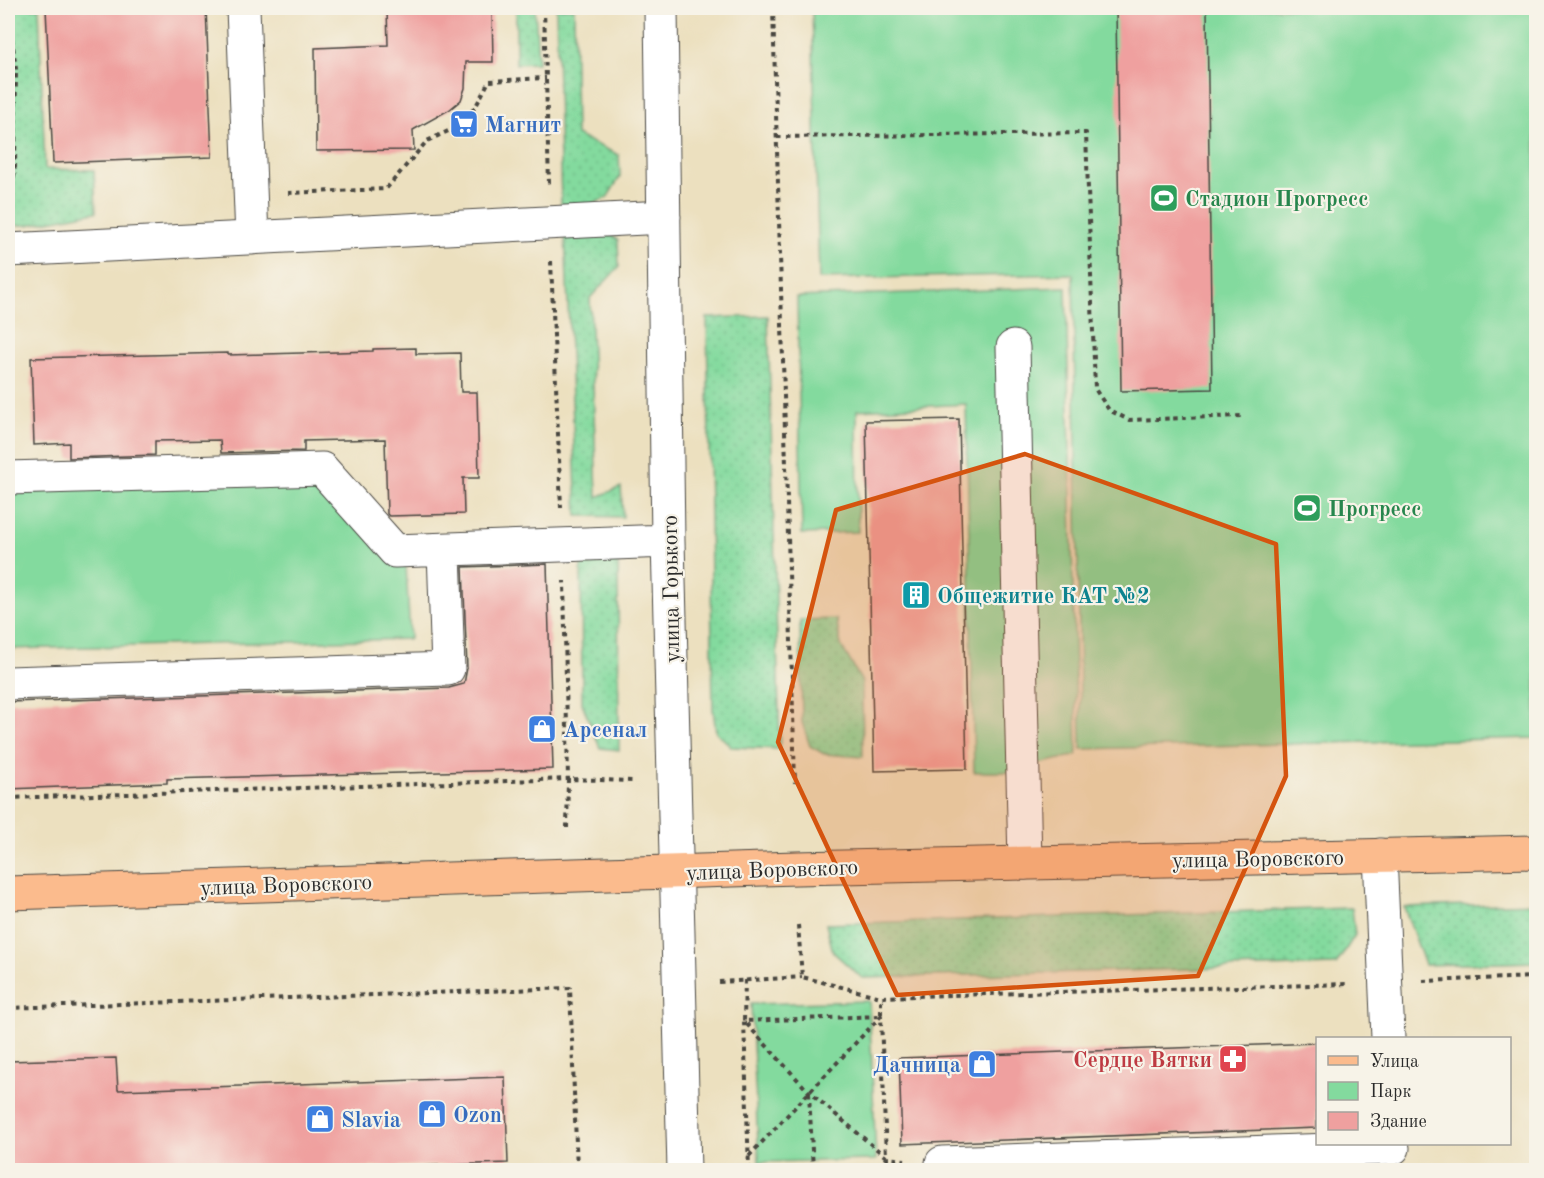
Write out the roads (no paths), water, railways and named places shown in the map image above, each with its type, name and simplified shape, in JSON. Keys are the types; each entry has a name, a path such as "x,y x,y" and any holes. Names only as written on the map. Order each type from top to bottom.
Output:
{"main road":[{"name":"улица Воровского","path":"8,893 676,872 1536,852"}],"street":[{"path":"243,8 252,238"},
{"name":"улица Горького","path":"661,8 668,541 684,1170"},
{"path":"8,250 664,217"},
{"path":"1013,347 1025,863"},
{"path":"8,478 322,469 395,551 668,541"},
{"path":"8,682 448,669 444,550"},
{"path":"1380,855 1388,1037"},
{"path":"942,1167 1393,1154"}],"place":[{"name":"Магнит","path":"464,124"},
{"name":"Стадион Прогресс","path":"1164,198"},
{"name":"Прогресс","path":"1307,508"},
{"name":"Общежитие КАТ №2","path":"916,595"},
{"name":"Арсенал","path":"542,729"},
{"name":"Сердце Вятки","path":"1233,1059"},
{"name":"Дачница","path":"982,1064"},
{"name":"Ozon","path":"432,1114"},
{"name":"Slavia","path":"320,1119"}]}
